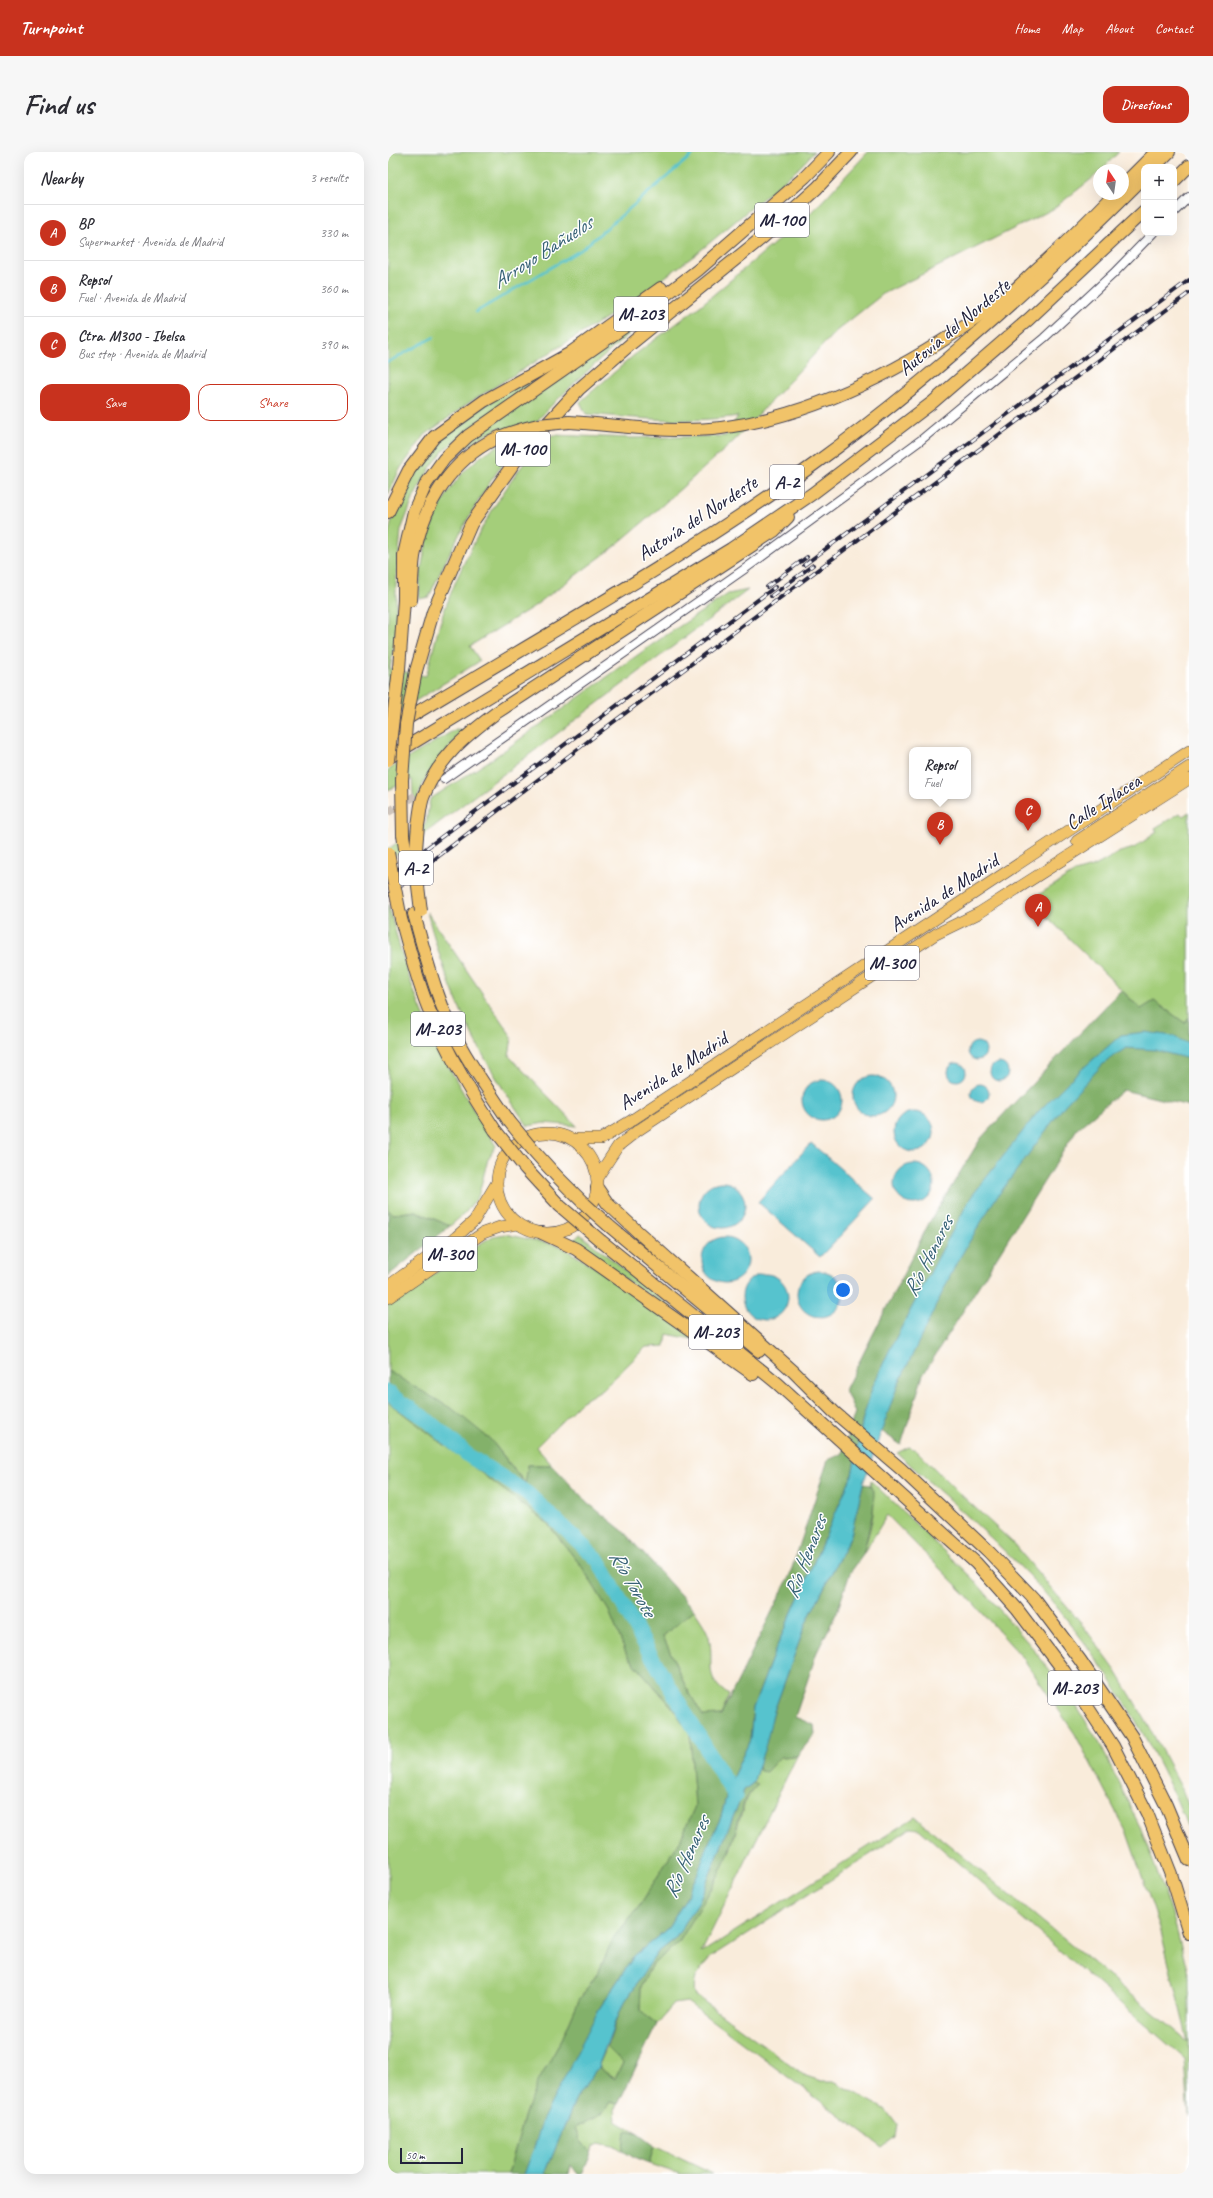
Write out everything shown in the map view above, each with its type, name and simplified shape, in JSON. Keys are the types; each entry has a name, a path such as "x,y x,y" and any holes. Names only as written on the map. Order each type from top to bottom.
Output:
{"highway":[{"name":"M-100","path":"751,225 805,177 829,152"},
{"name":"M-100","path":"418,913 403,835 402,780 406,724 416,671 433,612 471,524 523,450 578,389 763,237 818,188 851,152"},
{"path":"1129,179 1156,152"},
{"path":"1157,164 1169,152"},
{"path":"1177,178 1189,166"},
{"name":"Autovía del Nordeste","path":"388,730 719,529 813,465 895,402 1014,303 1141,180"},
{"path":"399,670 409,630 414,557 425,514 436,493 452,471 486,443 513,432 538,425 569,422 684,429 721,428 772,418 810,406 894,371 956,332 1007,296 1073,236 1108,200"},
{"name":"A-2","path":"388,759 731,549 812,494 933,402 1029,319 1141,213"},
{"path":"388,512 409,470 434,437 484,401 569,354 751,225"},
{"name":"M-203","path":"388,759 399,670 404,600 404,555 414,511 426,484 444,459 468,436 624,327 751,225"},
{"name":"A-2","path":"418,913 415,861 418,825 424,796 444,757 469,733 496,713 774,531 812,494"},
{"name":"M-203","path":"388,853 401,919 414,966 430,1011 453,1060 495,1130 525,1168 560,1206 601,1241 777,1383 810,1416 976,1563 1017,1609 1064,1671 1113,1746 1147,1814 1171,1874 1189,1933"},
{"name":"M-203","path":"418,913 428,964 444,1009 465,1054 509,1121 539,1159 573,1195 830,1408 901,1470 989,1552 1034,1599 1080,1660 1132,1737 1166,1806 1189,1860"},
{"name":"M-203","path":"597,1183 608,1204 793,1371 830,1408"},
{"path":"542,1233 576,1249 710,1341 810,1416"}],"main road":[{"name":"Avenida de Madrid","path":"572,1139 601,1139 629,1122 1189,751"},
{"name":"Calle Iplacea","path":"936,934 1189,767"},
{"name":"Avenida de Madrid","path":"597,1183 618,1146 637,1131 936,934 979,913 1189,779"},
{"name":"M-300","path":"388,1286 474,1221 496,1184 499,1168 506,1152 518,1142 530,1135 541,1132 556,1133 572,1139 580,1145 591,1159 597,1183 588,1211 574,1225 560,1231 542,1233 530,1230 518,1224 507,1213 500,1203 496,1184"},
{"name":"M-300","path":"388,1298 483,1232 518,1224"}],"street":[{"path":"1177,209 1189,196"},
{"path":"444,779 746,568 921,440 1044,338 1114,273 1150,236"}],"green space":[{"path":"388,152 814,152 798,169 695,255 624,307 470,402 425,435 400,469 388,495"},
{"path":"868,152 1119,152 1107,164 1093,164 1093,178 1053,209 883,294 835,332 733,442 648,518 610,550 533,607 470,646 480,661 388,718 388,537 395,508 407,478 418,461 447,432 463,419 553,366 528,387 479,421 445,449 430,468 414,497 401,530 396,584 396,631 390,669 426,676 443,615 471,548 492,510 515,475 528,458 552,435 632,438 726,436 738,416 700,420 681,420 586,414 580,402 633,356 700,306 815,209"},
{"path":"649,315 563,394 514,449 481,496 467,520 429,597 419,599 420,576 424,554 438,510 449,491 463,473 480,457 499,445 501,427 480,438 458,454 468,441"},
{"path":"748,590 388,861 388,849 426,823 430,799 495,757 653,644 728,594"},
{"path":"456,729 463,730 425,779 414,807 412,779 388,790 388,770"},
{"path":"1189,812 1189,1017 1185,1023 1154,1001 1141,1009 1030,900 1075,872 1095,866 1120,852 1134,848 1157,832 1155,828 1180,813 1183,816"},
{"path":"388,904 410,980 435,1041 496,1146 488,1159 478,1197 464,1214 450,1226 416,1211 393,1214 388,1210"},
{"path":"427,912 512,1037 509,1056 577,1126 544,1123 528,1126 494,1074 467,1024 445,971"},
{"path":"1121,990 1141,1009 1154,1001 1185,1023 1189,1017 1189,1106 1123,1090 1077,1129 923,1375 901,1445 863,1418 852,1475 774,1653 753,1708 750,1740 729,1785 721,1817 707,1847 698,1873 684,1902 668,1928 634,1956 599,2009 524,2174 508,2174 527,2108 539,2080 562,2039 579,2000 599,1971 614,1937 638,1908 681,1839 695,1806 690,1734 672,1707 627,1655 609,1611 582,1567 547,1523 388,1402 388,1371 454,1410 491,1440 525,1484 528,1465 552,1465 588,1503 623,1531 694,1610 663,1636 685,1685 703,1716 721,1715 789,1577 828,1460 842,1454 855,1412 845,1390 929,1223 981,1138"},
{"path":"388,1210 393,1214 416,1211 450,1226 388,1276"},
{"path":"505,1234 560,1246 601,1271 688,1332 692,1339 667,1334 665,1346 646,1347 603,1389 581,1402 536,1447 552,1465 528,1465 526,1484 491,1440 388,1371 388,1304 493,1236"},
{"path":"580,1234 695,1326 571,1243"},
{"path":"388,1402 547,1523 582,1567 609,1611 627,1655 672,1707 690,1733 695,1806 681,1839 638,1908 614,1937 599,1971 579,2000 562,2039 540,2079 527,2108 508,2174 388,2174"},
{"path":"909,1447 916,1450 957,1491 1012,1542 1084,1627 1116,1671 1146,1721 1182,1789 1189,1807 1189,1831 1162,1769 1145,1737 1127,1706 1086,1645 1044,1592 1027,1574 972,1521 897,1453"},
{"path":"871,1481 975,1581 1030,1645 1068,1693 1099,1742 1141,1829 1172,1913 1189,1977 1189,2118 1185,2059 919,1829 911,1828 710,1958 697,1975 694,1989 695,1995 806,2076 821,2081 834,2081 885,2109 897,2125 895,2137 882,2147 687,2002 674,2004 657,2024 640,2011 641,1987 651,1966 679,1942 713,1886 729,1853 746,1799 757,1785 753,1783 759,1765 760,1771 780,1757 797,1756 701,1953 915,1817 1188,2041 1160,1928 1127,1833 1075,1734 1023,1658 967,1596 887,1515 863,1555 872,1520 874,1501 870,1485"},
{"path":"863,1484 870,1485 874,1493 873,1512 863,1555 850,1573 837,1612 817,1652 795,1717 814,1725 815,1734 797,1756 780,1757 766,1772 760,1771 759,1765 773,1714 806,1623 851,1535"},
{"path":"694,1610 709,1637 712,1676 715,1682 729,1695 721,1715 703,1717 685,1685 663,1636"},
{"path":"753,1783 758,1784 745,1799 729,1853 713,1886 679,1942 651,1966 641,1987 640,2011 657,2024 618,2104 610,2102 601,2115 576,2127 580,2140 591,2153 582,2174 578,2174 571,2165 569,2174 545,2174 576,2098 598,2067 615,2079 623,2063 607,2047 620,2009 657,1953 675,1939 699,1901 744,1790"},
{"path":"607,2047 623,2063 615,2079 598,2067"},
{"path":"610,2102 618,2104 615,2110 616,2121 638,2134 625,2131 623,2151 617,2147 599,2143 593,2146 591,2153 580,2140 576,2127 601,2115"},
{"path":"625,2131 638,2134 654,2146 649,2164 636,2159 623,2151"},
{"path":"654,2146 713,2174 680,2174 649,2164"}],"water":[{"path":"1145,1032 1173,1036 1189,1044 1189,1059 1155,1050 1126,1048 1103,1064 1064,1106 994,1201 956,1264 897,1387 863,1484 851,1535 806,1623 773,1714 766,1744 753,1783 744,1790 699,1901 675,1939 657,1953 620,2009 598,2067 576,2098 545,2174 524,2174 542,2121 599,2009 634,1956 668,1928 684,1902 698,1873 707,1847 721,1817 729,1785 750,1740 753,1708 774,1653 852,1475 863,1418 872,1388 889,1351 943,1248 971,1197 1038,1112 1073,1077 1121,1035"},
{"path":"973,1042 981,1042 986,1047 984,1058 981,1060 973,1060 968,1055 968,1047"},
{"path":"953,1063 961,1063 966,1068 964,1079 961,1081 953,1081 948,1076 948,1068"},
{"path":"995,1063 1003,1063 1008,1068 1006,1079 1003,1081 995,1081 990,1076 990,1068"},
{"path":"877,1076 884,1079 890,1085 893,1096 892,1104 884,1113 877,1116 869,1116 862,1113 854,1104 853,1092 856,1085 865,1077"},
{"path":"826,1080 833,1083 839,1089 842,1100 841,1108 833,1117 826,1120 818,1120 811,1117 803,1108 802,1096 805,1089 814,1081"},
{"path":"976,1084 984,1084 989,1089 987,1100 984,1102 976,1102 971,1097 971,1089"},
{"path":"918,1112 925,1115 931,1121 934,1132 933,1140 925,1149 918,1152 910,1152 903,1149 895,1140 894,1128 897,1121 906,1113"},
{"path":"811,1143 875,1199 820,1257 758,1202"},
{"path":"918,1164 925,1167 931,1173 934,1184 933,1192 925,1201 918,1204 910,1204 903,1201 895,1192 894,1180 897,1173 906,1165"},
{"path":"727,1182 739,1188 744,1196 744,1214 739,1222 731,1227 717,1228 705,1222 700,1214 699,1200 705,1188 713,1183"},
{"path":"730,1237 742,1243 747,1251 747,1269 742,1277 734,1282 720,1283 708,1277 703,1269 702,1255 708,1243 716,1238"},
{"path":"825,1271 837,1277 842,1285 842,1303 837,1311 829,1316 815,1317 803,1311 798,1303 797,1289 803,1277 811,1272"},
{"path":"770,1274 782,1280 787,1288 787,1306 782,1314 774,1319 760,1320 748,1314 743,1306 742,1292 748,1280 756,1275"}],"waterway":[{"name":"Arroyo Bañuelos","path":"476,312 582,249 696,152"},
{"name":"Arroyo Bañuelos","path":"388,362 434,337"},
{"name":"Río Torote","path":"388,1392 425,1418 469,1456 527,1493 598,1560 648,1650 735,1797"}],"tunnel":[{"path":"388,812 444,779"}],"railway":[{"path":"804,565 1189,280"},
{"path":"388,895 600,732 1189,293"},
{"path":"767,587 807,557"},
{"path":"771,596 813,565"},
{"path":"388,877 775,587"}],"place":[{"name":"Ctra. M300 - Ibelsa","path":"1028,831"},
{"name":"Repsol","path":"940,845"},
{"name":"BP","path":"1038,927"}],"water label":[{"name":"Río Henares","path":"928,1256"},
{"name":"Río Henares","path":"805,1557"},
{"name":"Río Henares","path":"686,1857"}]}
